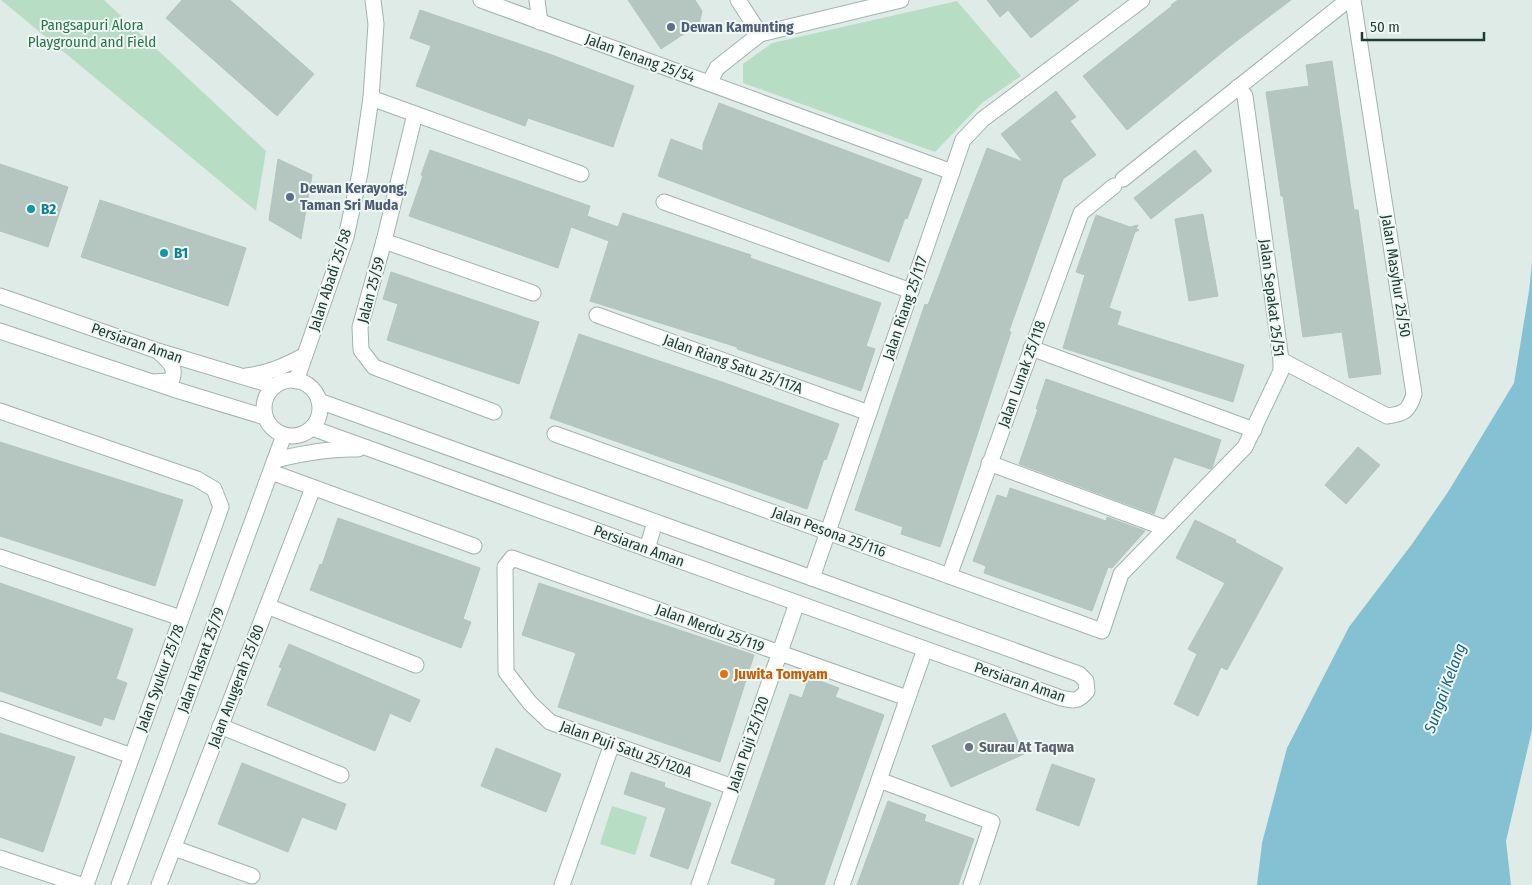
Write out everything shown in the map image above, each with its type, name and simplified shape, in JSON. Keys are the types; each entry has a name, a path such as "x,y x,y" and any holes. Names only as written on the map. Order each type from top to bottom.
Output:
{"street":[{"name":"Jalan Abadi 25/58","path":"296,381 346,238 360,173 371,98 376,24 373,0"},
{"name":"Jalan Tenang 25/54","path":"481,0 709,83 717,68 760,34 880,2 901,0"},
{"path":"537,0 540,22"},
{"path":"738,0 760,34"},
{"name":"Jalan Riang 25/117","path":"812,578 963,140 983,119 1142,0"},
{"name":"Jalan Lunak 25/118","path":"949,576 1080,213 1348,0"},
{"name":"Jalan Masyhur 25/50","path":"1281,360 1388,416 1402,414 1411,405 1414,394 1353,0"},
{"path":"709,83 952,172"},
{"name":"Jalan Sepakat 25/51","path":"1102,631 1120,574 1245,448 1280,371 1281,360 1245,96 1238,87"},
{"path":"371,98 581,174"},
{"name":"Jalan 25/59","path":"415,114 384,242 360,327 361,350 374,367 494,412"},
{"path":"664,202 911,291"},
{"path":"384,242 533,293"},
{"name":"Persiaran Aman","path":"0,296 158,351 274,386"},
{"name":"Jalan Riang Satu 25/117A","path":"597,315 869,413"},
{"name":"Persiaran Aman","path":"0,331 152,382 265,417"},
{"path":"1031,348 1254,430"},
{"path":"152,382 168,381 172,379 174,373 173,367 158,351"},
{"path":"242,376 266,373 290,364 305,355"},
{"path":"296,381 304,383 316,394 320,410 318,420 306,433 299,436 284,435 276,432 269,425 263,408 268,392 274,386 281,382 296,381"},
{"name":"Persiaran Aman","path":"312,428 1061,698 1073,700 1081,698 1087,691 1086,681 1079,674 318,401"},
{"name":"Jalan Syukur 25/78","path":"0,411 197,479 214,489 221,507 86,885"},
{"name":"Jalan Pesona 25/116","path":"555,434 1102,631"},
{"name":"Jalan Hasrat 25/79","path":"119,885 284,435"},
{"path":"273,466 309,452 336,448 369,449"},
{"path":"989,463 1165,528"},
{"path":"273,466 313,488 474,546"},
{"name":"Jalan Anugerah 25/80","path":"159,885 313,488"},
{"path":"647,549 655,522"},
{"path":"0,557 182,618"},
{"name":"Jalan Merdu 25/119","path":"512,558 907,698"},
{"name":"Jalan Puji Satu 25/120A","path":"512,558 505,567 506,672 530,703 550,722 733,787"},
{"name":"Jalan Puji 25/120","path":"698,885 798,603"},
{"path":"267,606 416,665"},
{"path":"842,885 925,649"},
{"path":"0,709 132,756"},
{"path":"220,726 341,776"},
{"path":"562,885 612,744"},
{"path":"879,780 992,822 971,885"},
{"path":"174,848 252,876"},
{"path":"0,858 81,885"}],"green space":[{"name":"Pangsapuri Alora Playground and Field","path":"1,0 104,0 266,151 256,211"},
{"path":"957,1 1021,76 982,103 935,152 743,83 743,64 772,43"},
{"path":"612,806 647,817 635,855 600,844"}],"water":[{"name":"Sungai Kelang","path":"1532,263 1532,730 1506,841 1511,885 1257,885 1262,843 1287,748 1349,627 1412,544 1448,492 1514,383"}],"building":[{"path":"182,0 230,0 314,74 277,116 166,18"},
{"name":"Dewan Kamunting","path":"628,0 695,0 702,11 699,24 661,49"},
{"path":"987,0 1079,0 1031,38 1008,10 1000,17"},
{"path":"1178,0 1291,0 1230,46 1127,130 1083,76"},
{"path":"420,10 552,55 634,86 613,147 528,118 525,126 416,86 431,46 410,38"},
{"path":"1332,61 1354,210 1358,210 1381,374 1349,378 1342,332 1303,337 1266,92 1309,86 1306,65"},
{"path":"1056,91 1076,117 1070,121 1096,155 1063,179 1009,331 1011,332 940,547 901,534 903,527 855,510 925,304 928,305 987,148 1023,162 1001,134"},
{"path":"719,103 922,179 889,262 658,176 671,139 703,151 703,144"},
{"path":"430,150 590,206 587,216 618,227 623,213 751,255 750,258 881,303 866,346 875,349 861,391 737,349 737,347 590,301 609,241 571,227 558,268 409,216"},
{"path":"1195,150 1212,171 1151,219 1134,198"},
{"name":"Dewan Kerayong, Taman Sri Muda","path":"278,159 312,175 301,239 269,220"},
{"name":"B2","path":"0,164 68,187 48,247 0,231"},
{"name":"B1","path":"100,200 246,248 228,306 81,257"},
{"path":"1203,214 1218,296 1189,301 1175,219"},
{"path":"1096,215 1130,227 1138,225 1136,229 1139,230 1135,232 1109,308 1121,312 1117,325 1244,365 1233,402 1063,348 1085,275 1076,272"},
{"path":"391,272 539,322 519,384 387,340 398,304 383,299"},
{"path":"579,334 839,424 826,460 824,459 807,509 550,418"},
{"path":"1046,379 1221,440 1212,468 1210,469 1174,457 1154,514 1019,464"},
{"path":"0,442 183,500 155,586 0,536"},
{"path":"1358,447 1380,465 1346,504 1325,485"},
{"path":"1010,488 1106,521 1107,517 1145,531 1112,568 1108,567 1092,611 984,573 986,566 973,561 997,495 1007,498"},
{"path":"338,518 480,568 463,619 471,622 461,648 310,590 320,564 322,565"},
{"path":"1195,520 1236,540 1235,542 1283,568 1227,670 1221,667 1198,716 1174,704 1197,654 1188,649 1225,583 1176,558"},
{"path":"0,583 133,629 116,679 127,683 114,720 104,717 101,726 0,691"},
{"path":"539,583 754,655 720,762 558,707 576,653 522,635"},
{"path":"289,644 420,700 410,722 390,713 375,751 267,705 282,668 279,667"},
{"path":"809,677 839,688 835,697 884,715 824,885 774,885 776,879 731,863 790,694 802,698"},
{"path":"1005,713 1024,754 951,787 932,746"},
{"path":"0,733 75,757 43,852 0,837"},
{"path":"496,748 561,774 546,812 481,786"},
{"path":"242,763 346,804 336,830 302,817 288,852 218,824"},
{"path":"1052,764 1095,779 1079,826 1036,810"},
{"path":"631,772 665,783 664,787 711,803 688,869 650,856 666,808 624,794"},
{"path":"888,801 926,815 924,821 974,839 958,885 857,885"}],"place":[{"name":"Dewan Kamunting","path":"671,27"},
{"name":"Dewan Kerayong, Taman Sri Muda","path":"290,197"},
{"name":"B2","path":"31,209"},
{"name":"B1","path":"164,253"},
{"name":"Juwita Tomyam","path":"724,674"},
{"name":"Surau At Taqwa","path":"969,747"}]}
